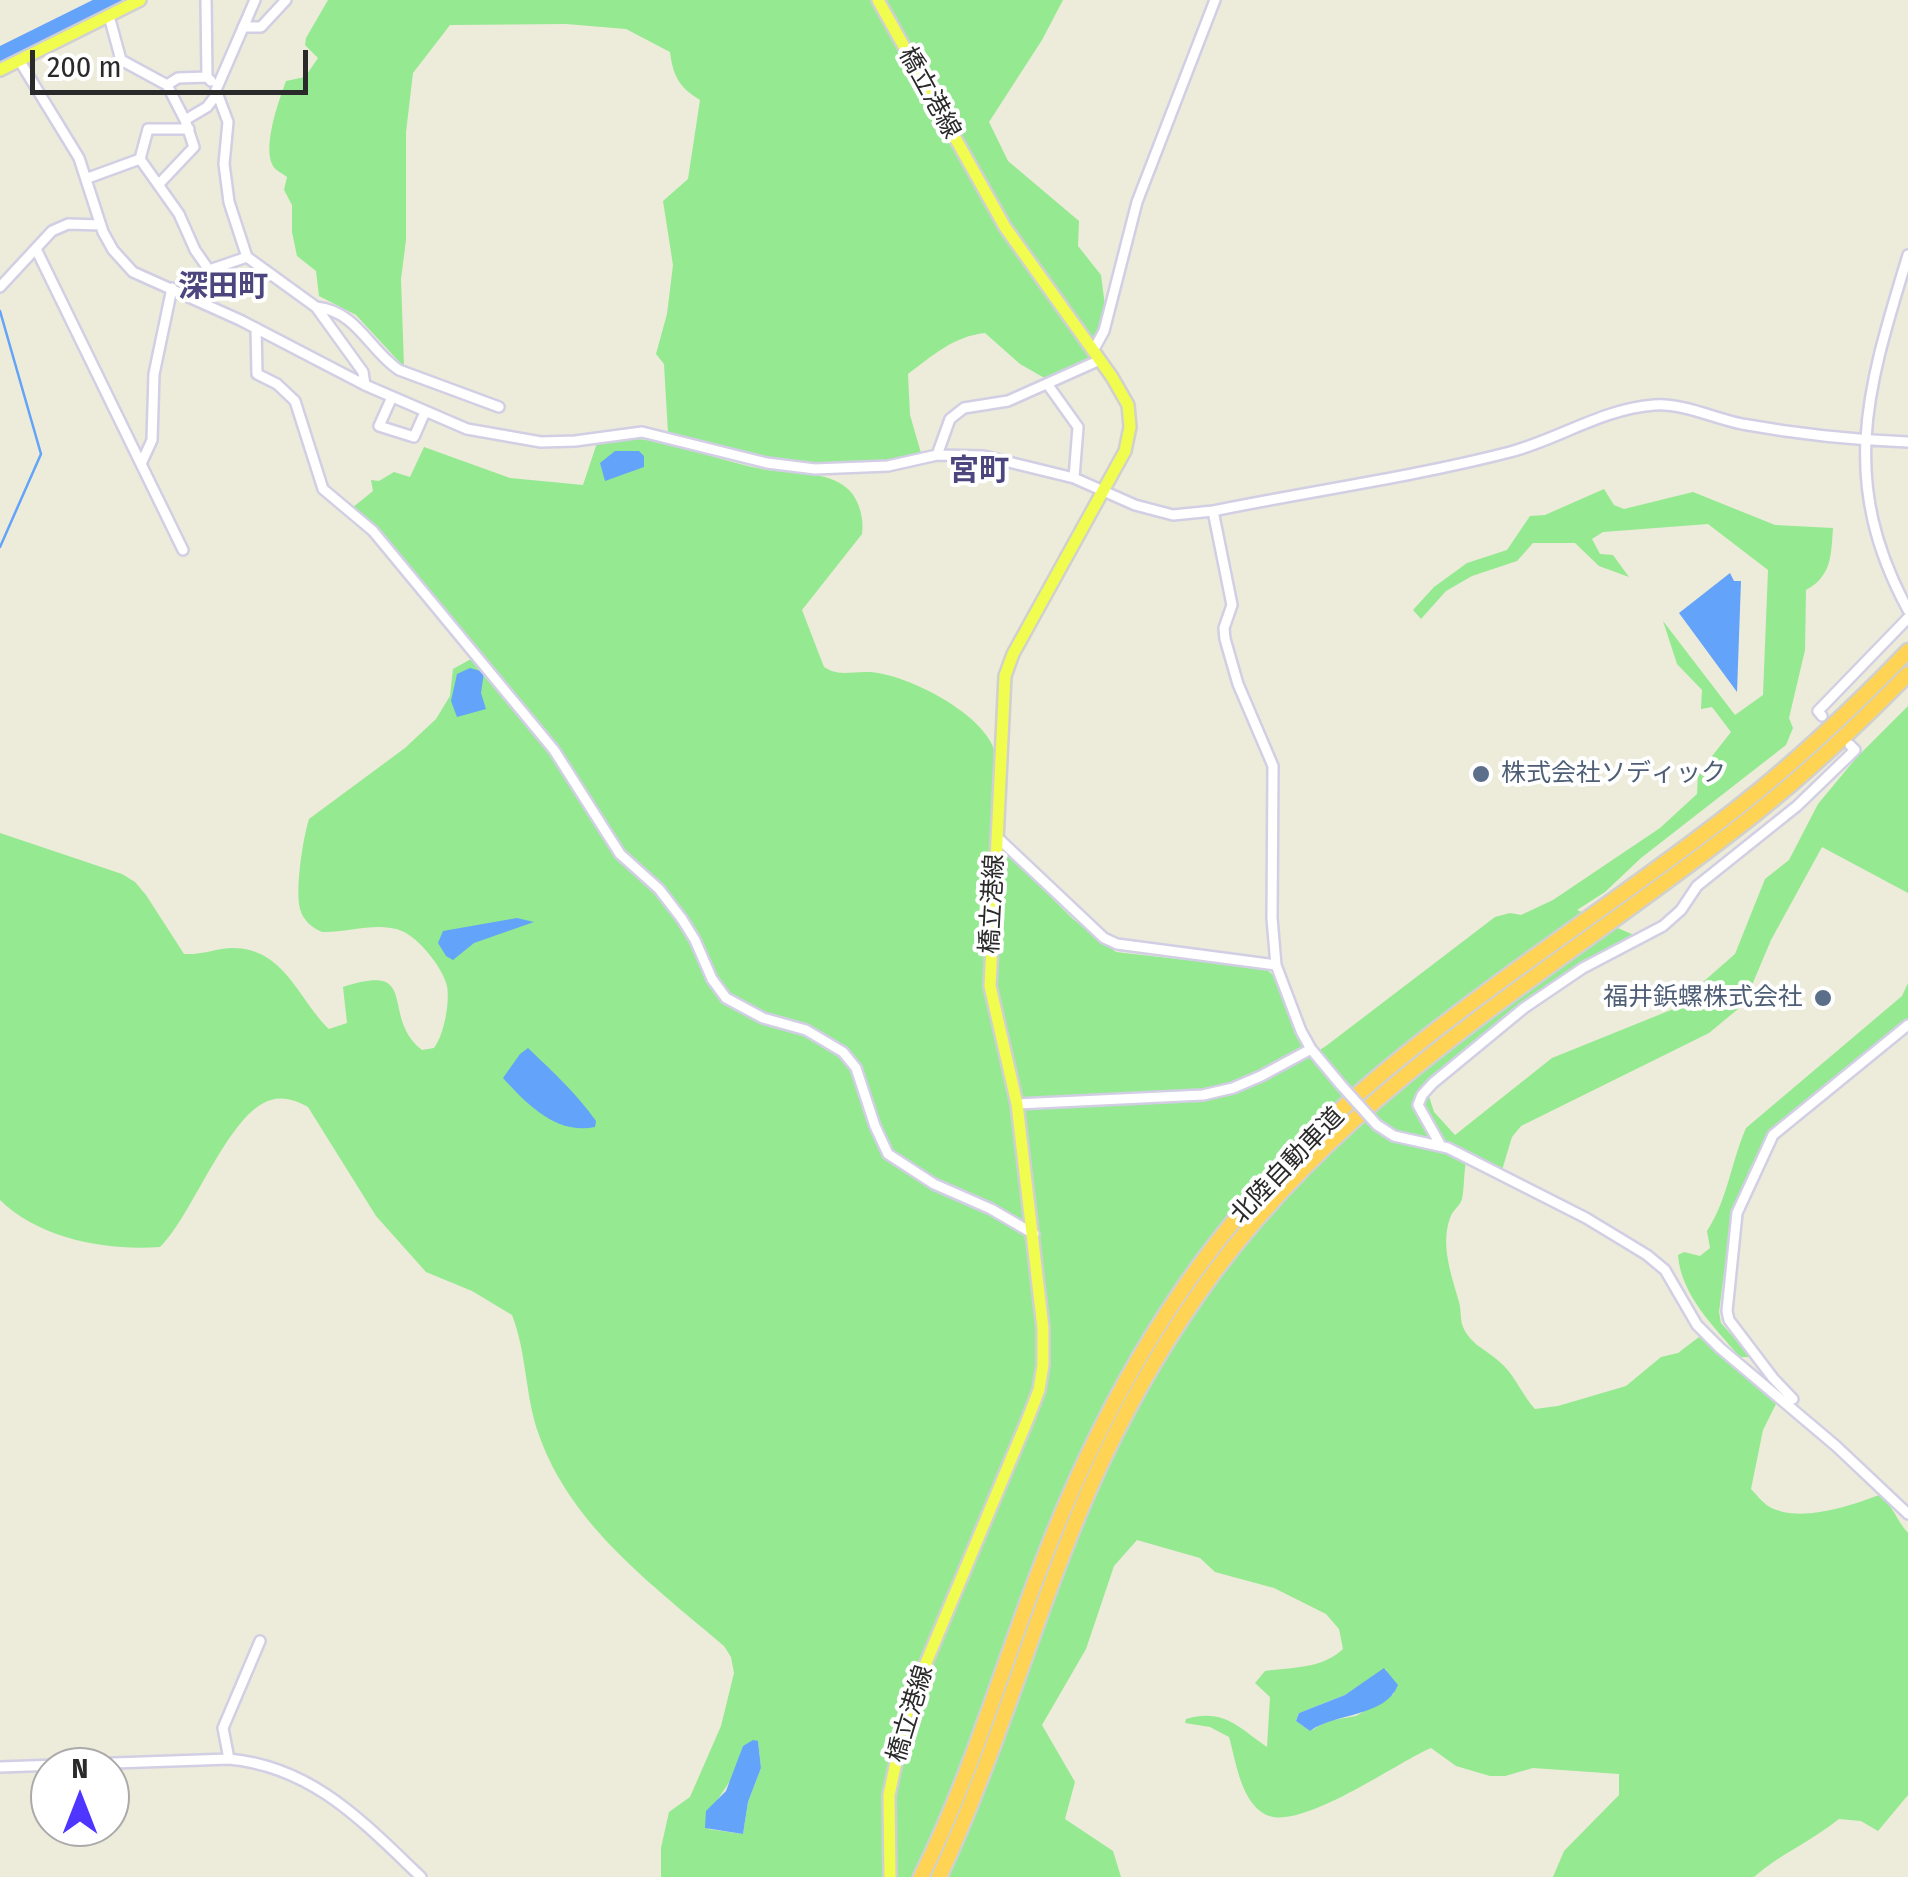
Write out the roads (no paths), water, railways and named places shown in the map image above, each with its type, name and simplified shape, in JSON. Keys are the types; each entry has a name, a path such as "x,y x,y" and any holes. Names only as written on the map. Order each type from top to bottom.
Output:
{"highway":[{"name":"北陸自動車道","path":"922,1877 969,1766 1056,1528 1101,1426 1175,1302 1250,1202 1329,1120 1410,1049 1741,804 1836,723 1908,651"},
{"name":"北陸自動車道","path":"939,1877 982,1778 1050,1587 1092,1483 1142,1384 1231,1251 1302,1169 1378,1097 1464,1026 1755,814 1846,736 1908,674"}],"main road":[{"path":"0,70 140,0"},
{"name":"橋立港線","path":"878,0 1005,227 1128,405 1130,427 1125,451 1013,654 1005,676 990,986 1017,1104 1034,1234 1043,1364 1039,1390 908,1706 889,1795 890,1877"}],"street":[{"path":"206,0 207,77 217,91 228,122 224,164 229,202 247,257 316,307 363,372 365,385"},
{"path":"140,159 148,130 187,124 208,107 255,0"},
{"path":"243,27 262,27 286,0"},
{"path":"936,455 945,429 956,414 1048,385 1096,356 1136,202 1215,0"},
{"path":"109,16 121,60 168,84 194,147 159,184"},
{"path":"19,60 79,158 101,225 124,265 140,277 256,328 365,385 467,429 519,439 575,441 642,432 703,450 794,468 842,470 888,466 936,455 1000,459 1074,478 1135,505 1173,515 1491,457 1550,439 1605,414 1654,405 1682,407 1760,427 1865,441 1908,442"},
{"path":"168,84 178,78 207,77"},
{"path":"88,178 140,159"},
{"path":"140,159 180,214 195,250 209,270 247,257"},
{"path":"0,287 47,235 62,226 101,225"},
{"path":"36,249 184,550"},
{"path":"1908,255 1876,360 1865,441 1874,524 1890,573 1908,610"},
{"path":"141,464 152,440 154,374 172,288"},
{"path":"316,307 328,308 352,321 399,370 499,407"},
{"path":"256,328 257,374 277,384 295,401 323,489 373,531 554,750 620,854 659,889 682,919 726,998 763,1018 806,1030 843,1052 856,1068 888,1154 934,1184 991,1209 1034,1234"},
{"path":"1048,385 1078,426 1074,478"},
{"path":"392,397 379,426 424,443"},
{"path":"414,437 425,412"},
{"path":"1212,510 1232,605 1225,639 1238,684 1272,766 1272,918 1276,966 1311,1048 1376,1125 1394,1136 1441,1146 1528,1187 1648,1255 1665,1270 1697,1324 1720,1348 1836,1446 1908,1514"},
{"path":"1822,716 1818,711 1908,618"},
{"path":"1441,1146 1418,1106 1432,1083 1524,1008 1583,968 1662,926 1682,910 1697,886 1846,761 1855,750 1850,746"},
{"path":"996,837 1095,930 1116,944 1276,966"},
{"path":"1792,1399 1729,1320 1737,1213 1773,1135 1908,1026"},
{"path":"1017,1104 1203,1095 1262,1076 1311,1048"},
{"path":"229,1758 223,1728 260,1641"},
{"path":"0,1767 229,1758 262,1762 305,1782 344,1807 421,1877"}],"water":[{"path":"615,451 639,451 644,456 644,467 605,481 600,463"},
{"path":"1730,573 1734,581 1741,581 1737,692 1679,613"},
{"path":"470,668 484,672 481,693 486,709 457,717 451,701 457,674"},
{"path":"517,918 534,922 474,943 453,960 438,943 443,931"},
{"path":"528,1048 581,1101 596,1121 595,1127 555,1122 532,1107 503,1078"},
{"path":"1384,1668 1398,1685 1383,1703 1310,1731 1296,1721 1299,1713 1345,1695"},
{"path":"758,1741 761,1768 748,1802 743,1834 705,1828 706,1811 726,1791 743,1746"}],"waterway":[{"path":"0,56 113,0"},
{"path":"0,311 41,454 0,547"}],"place":[{"name":"株式会社ソディック","path":"1481,774"},
{"name":"福井鋲螺株式会社","path":"1823,998"}],"district":[{"name":"深田町","path":"223,288"},
{"name":"宮町","path":"979,472"}]}
